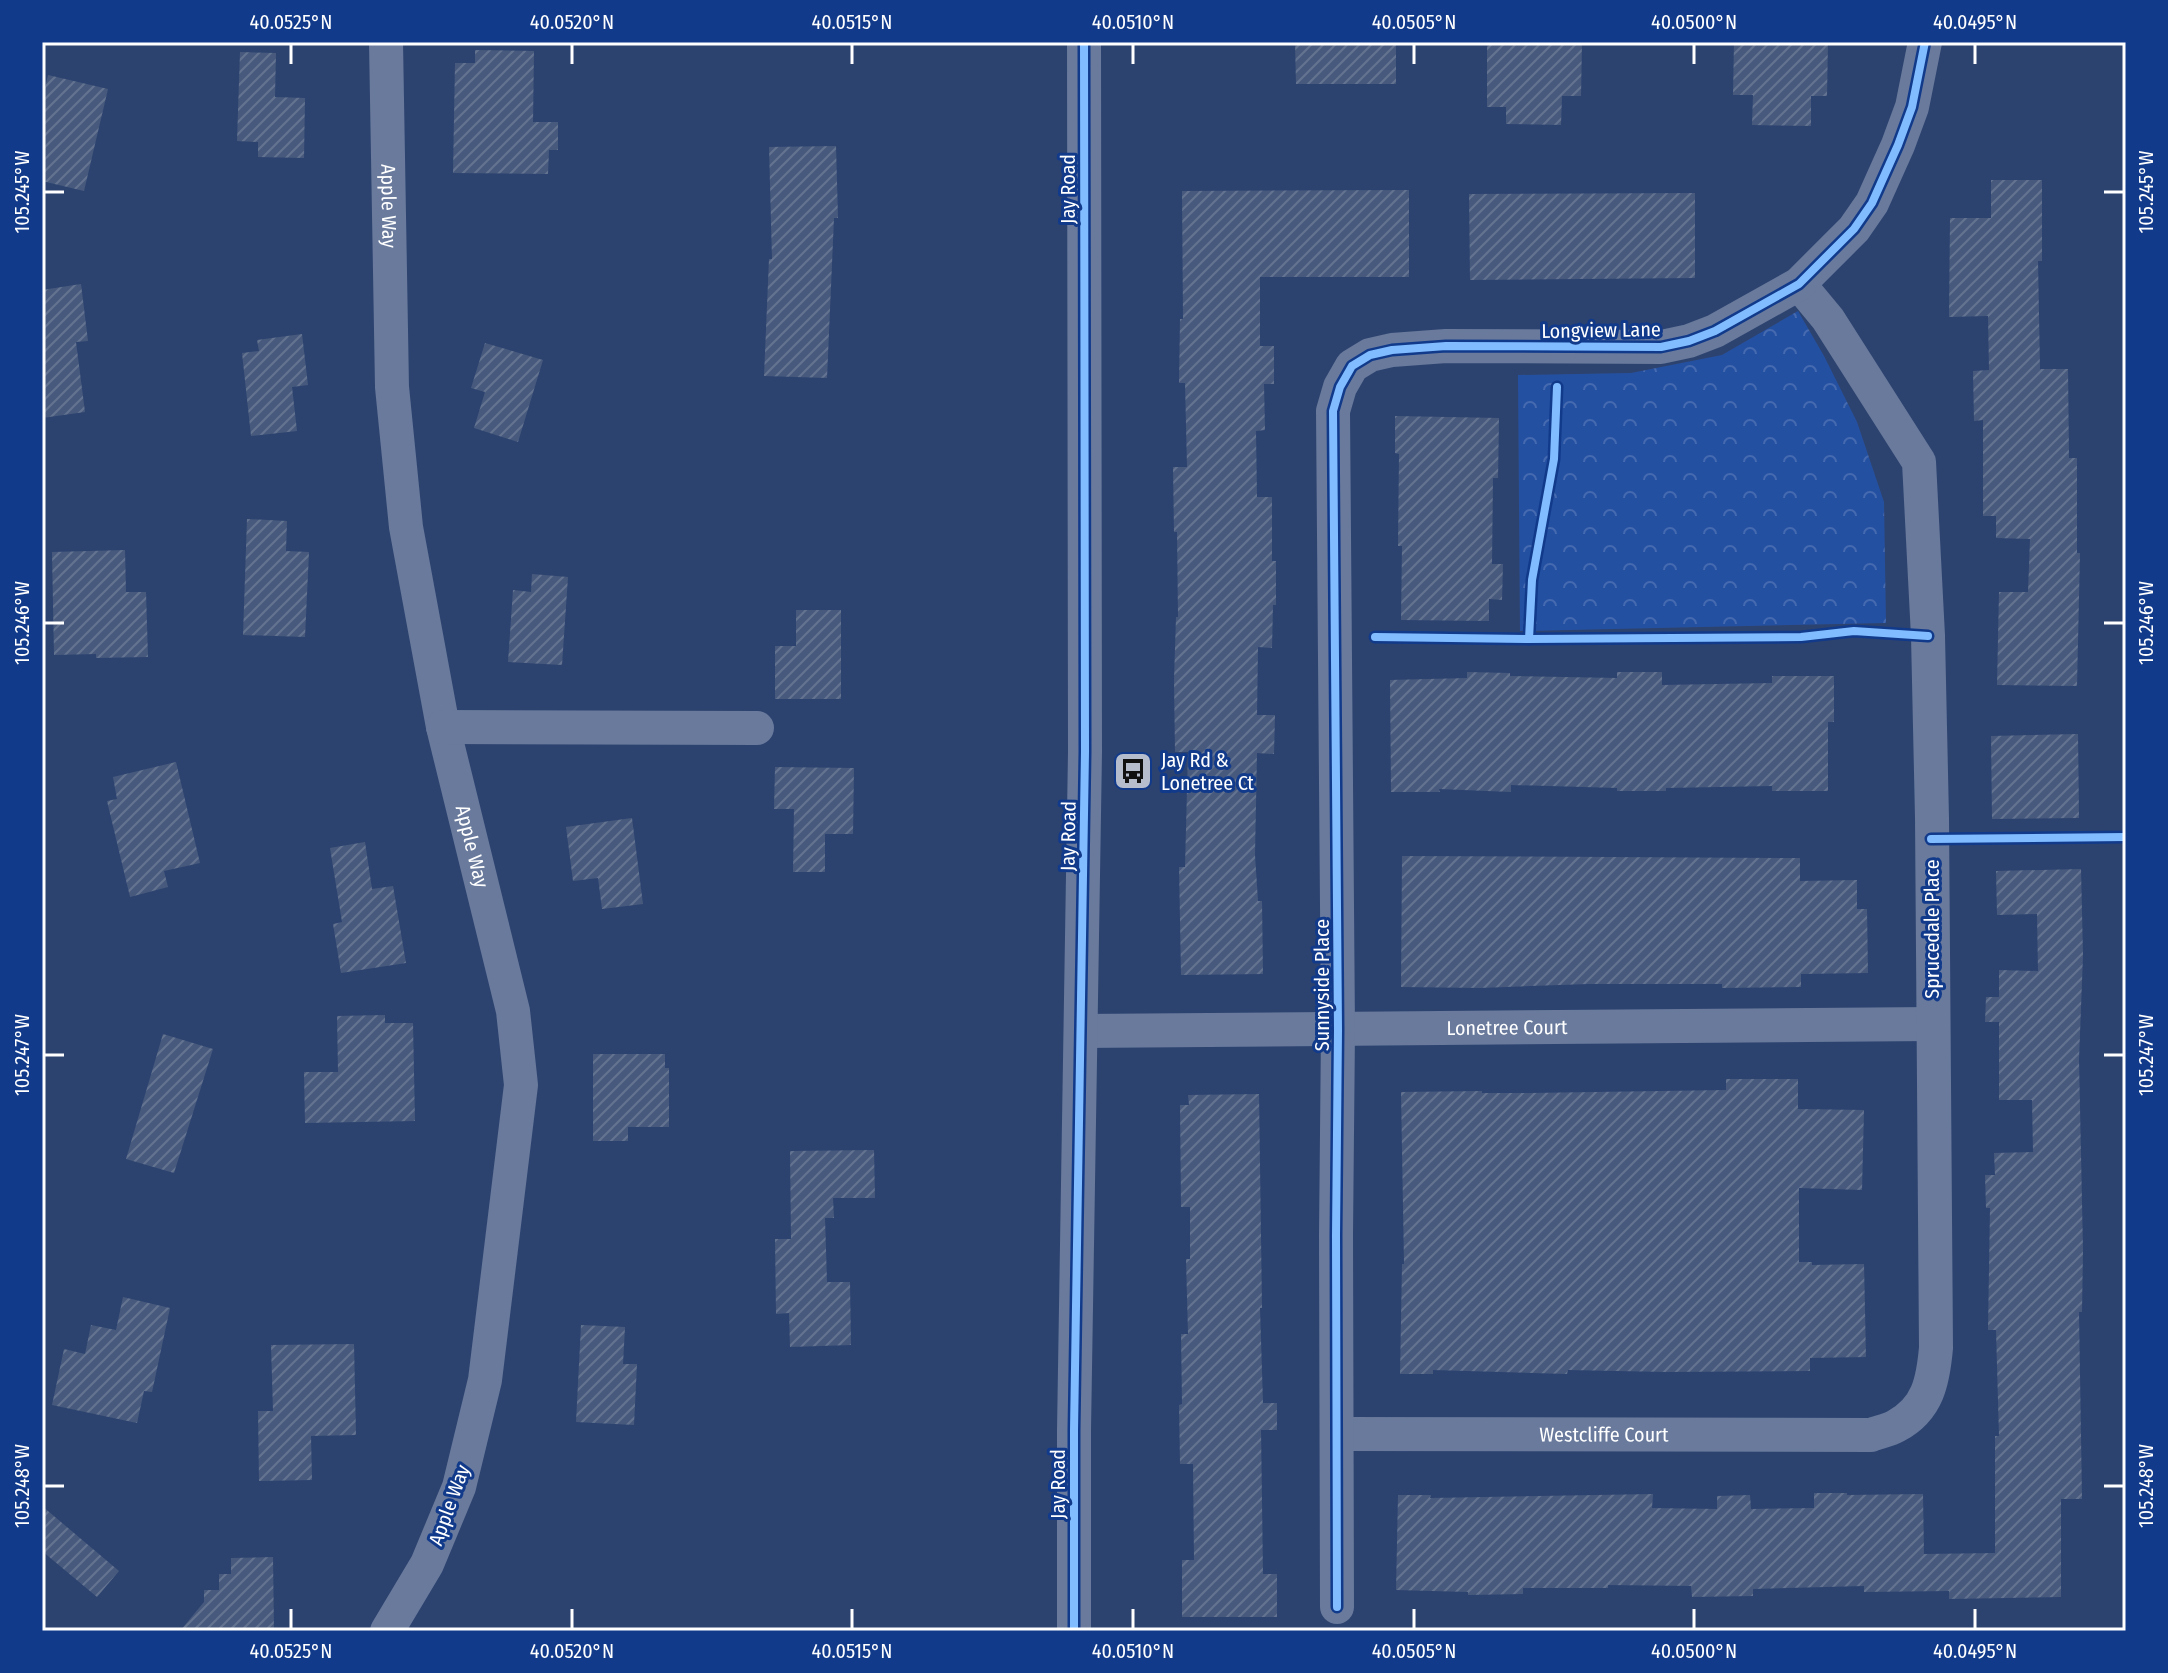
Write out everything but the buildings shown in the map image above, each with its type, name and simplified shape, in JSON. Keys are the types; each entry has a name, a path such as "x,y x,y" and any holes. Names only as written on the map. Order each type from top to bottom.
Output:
{"street":[{"name":"Apple Way","path":"386,42 392,387 406,527 443,727 513,1011 521,1085 485,1380 459,1487 427,1564 387,1631"},
{"name":"Jay Road","path":"1074,1631 1074,1414 1085,752 1084,42"},
{"name":"Longview Lane","path":"1352,366 1370,355 1392,350 1446,346 1661,347 1715,331 1799,284 1854,229 1884,180 1912,107 1925,42"},
{"name":"Sprucedale Place","path":"1799,284 1828,319 1919,462 1928,636 1932,818 1936,1348 1933,1380 1925,1399 1896,1427 1871,1435"},
{"name":"Sunnyside Place","path":"1337,1607 1338,1030 1333,411 1340,387 1352,366"},
{"path":"443,727 757,728"},
{"name":"Lonetree Court","path":"1081,1031 1932,1024"},
{"name":"Westcliffe Court","path":"1338,1434 1871,1435"}],"green space":[{"path":"1798,311 1857,422 1884,502 1886,623 1520,631 1518,375 1631,373 1722,355"}],"cycle path":[{"path":"1074,1631 1074,1430 1085,752 1084,42"},
{"path":"1337,1607 1338,1030 1333,411 1340,387 1352,366 1370,355 1392,350 1446,346 1661,347 1689,341 1715,331 1799,284 1854,229 1872,203 1912,107 1925,42"},
{"path":"1529,639 1532,580 1554,459 1557,387"},
{"path":"1375,637 1801,637 1854,631 1928,636"},
{"path":"1931,839 2126,837"}],"place":[{"name":"Jay Rd & Lonetree Ct","path":"1133,771"}]}
